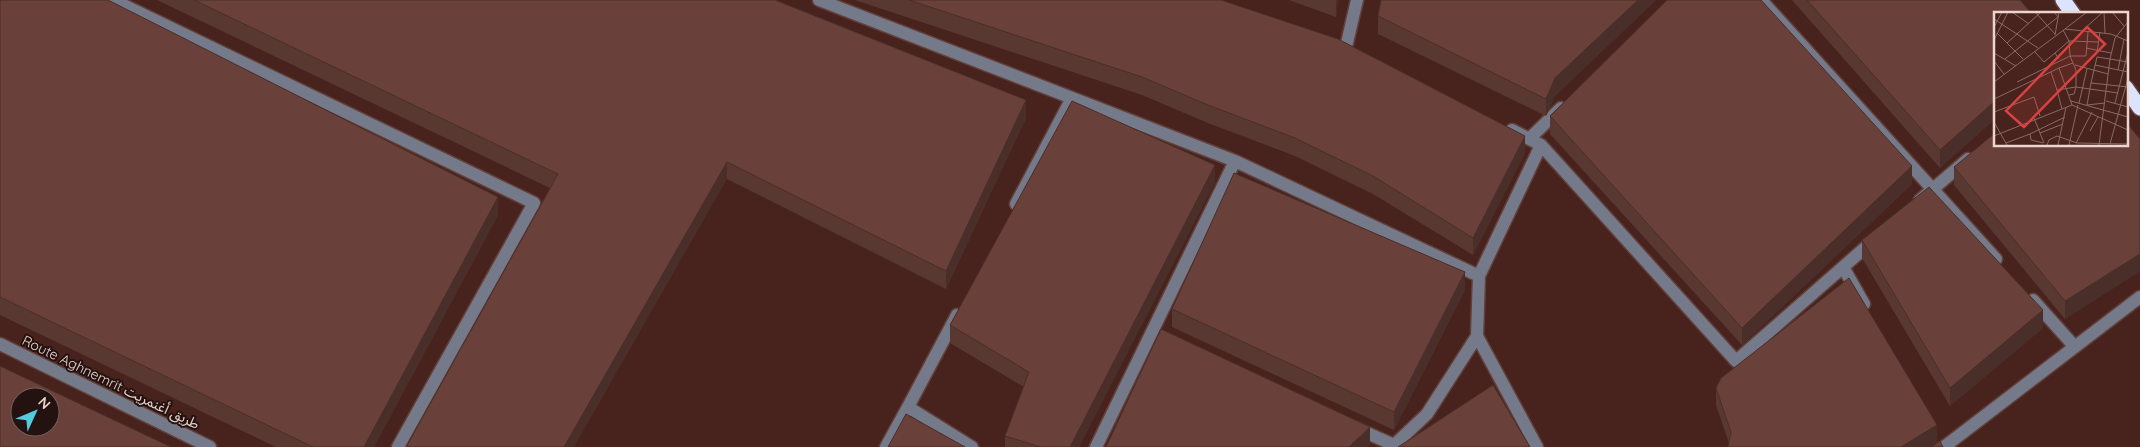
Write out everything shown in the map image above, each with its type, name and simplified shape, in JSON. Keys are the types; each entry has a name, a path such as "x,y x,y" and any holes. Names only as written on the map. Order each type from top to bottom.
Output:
{"highway":[{"path":"2063,0 2072,12"},
{"path":"2128,91 2140,108"}],"street":[{"path":"113,0 534,203 398,447"},
{"path":"819,0 1235,161 1478,276"},
{"path":"1346,44 1357,0"},
{"path":"1762,0 2004,268"},
{"path":"1011,213 1072,98"},
{"path":"1529,139 1571,98"},
{"path":"1503,126 1541,146 1736,361 1888,228"},
{"path":"1537,447 1477,336 1478,276 1541,146"},
{"path":"1910,208 1981,148"},
{"path":"1096,447 1155,338 1235,161"},
{"path":"1843,267 1872,318"},
{"path":"2023,289 2075,347"},
{"path":"1943,445 2140,297"},
{"path":"886,447 964,301"},
{"path":"1340,421 1393,446 1427,414 1477,336"},
{"name":"Route Aghnemrit طريق أغنمريت","path":"0,344 210,447"},
{"path":"908,407 972,447"}],"building":[{"path":"0,0 108,0 498,197 364,447 313,447 0,297"},
{"path":"194,0 775,0 1026,100 946,271 727,162 564,447 406,447 558,174"},
{"path":"909,0 1221,0 1338,39 1525,136 1473,238 1373,176 1295,138 1208,105 1142,77"},
{"path":"1381,0 1638,0 1555,78 1546,99 1378,16"},
{"path":"1667,0 1761,0 1912,166 1742,328 1550,116"},
{"path":"1807,0 2020,0 2030,12 1994,12 1994,102 1940,150"},
{"path":"1072,101 1215,165 1070,447 1041,447 1005,436 1029,372 950,325"},
{"path":"2128,124 2140,139 2140,254 2065,301 1954,167 1994,134 1994,146 2128,146"},
{"path":"1234,173 1465,272 1394,412 1172,309"},
{"path":"1929,187 2043,310 1950,388 1862,240"},
{"path":"1849,278 1937,425 1901,447 1728,447 1731,432 1716,388 1721,378"},
{"path":"1161,329 1370,427 1349,447 1106,447"},
{"path":"0,366 44,387 10,387 10,437 60,437 60,394 171,447 0,447"},
{"path":"1493,385 1530,447 1398,447"},
{"path":"906,414 965,447 888,447"},
{"path":"1940,441 1943,447 1931,447"}]}
